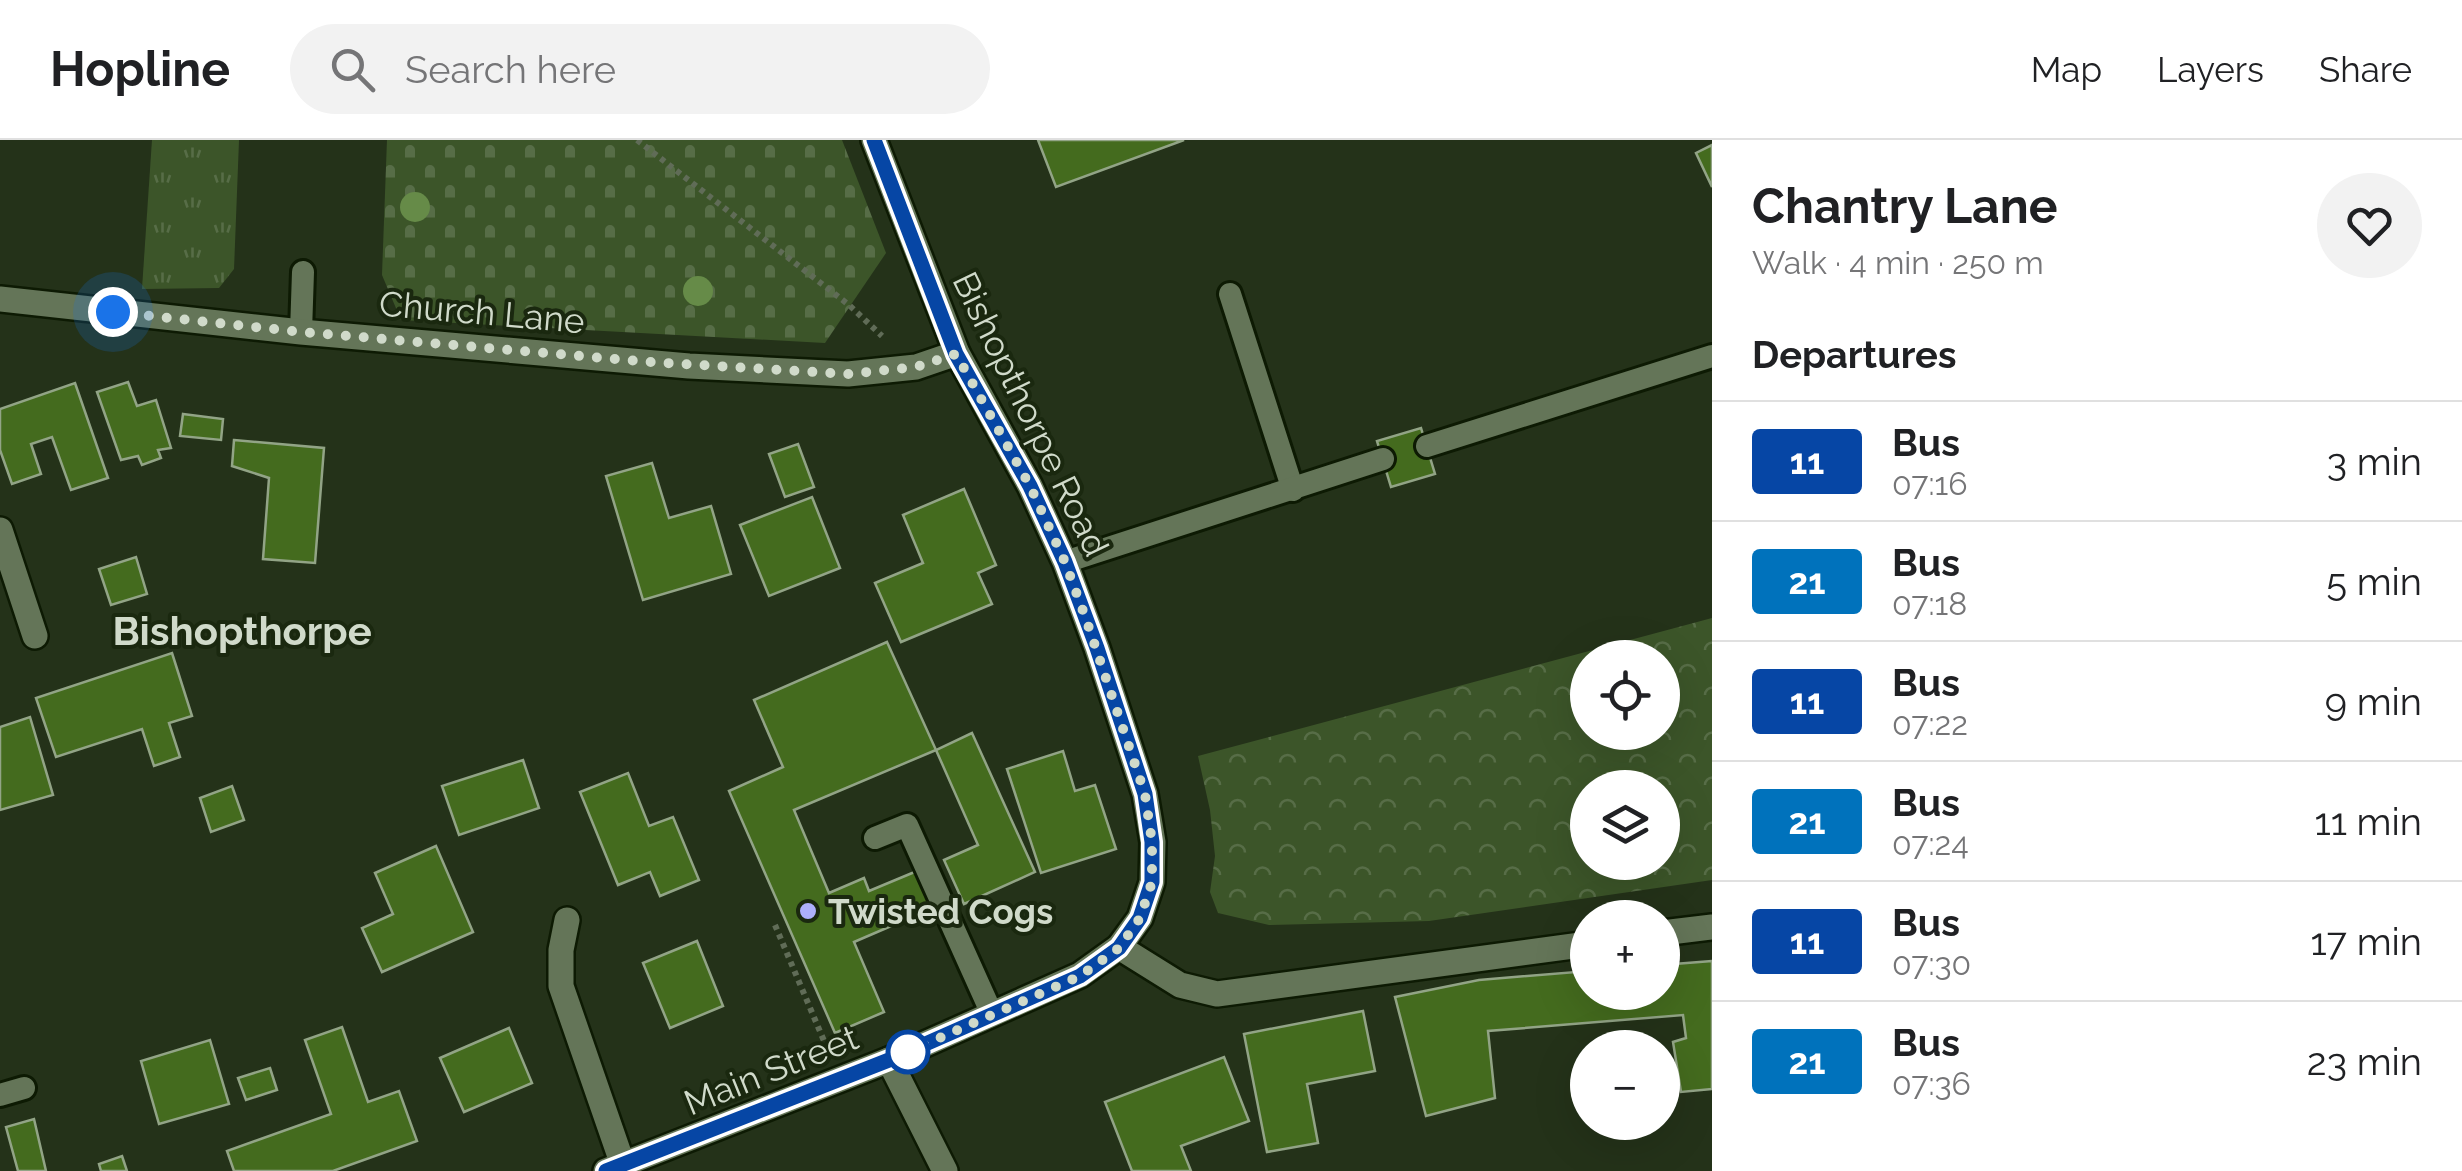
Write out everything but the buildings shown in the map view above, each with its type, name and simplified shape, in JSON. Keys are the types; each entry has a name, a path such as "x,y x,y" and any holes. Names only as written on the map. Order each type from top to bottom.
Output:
{"street":[{"name":"Bishopthorpe Road","path":"874,140 956,354 1030,486 1065,562 1145,794 1152,842 1152,882 1140,918 1119,948"},
{"name":"Church Lane","path":"0,300 302,332 688,366 848,374 916,367 956,354"},
{"path":"0,530 35,636"},
{"path":"567,920 561,950 561,986 615,1168"},
{"path":"1680,931 1712,927"},
{"path":"1119,948 1180,985 1217,994 1570,946"},
{"name":"Main Street","path":"615,1168 889,1060 1080,976 1119,948"},
{"path":"889,1060 945,1171"}],"lane":[{"path":"302,332 303,272"},
{"path":"1230,294 1293,490"},
{"path":"1427,446 1712,356"},
{"path":"1065,562 1383,460"},
{"path":"875,838 906,825 992,1014"},
{"path":"0,1095 24,1088"}],"path":[{"path":"637,140 849,305 916,367"},
{"path":"775,925 840,1080"}],"green space":[{"path":"152,140 239,140 234,269 219,288 142,289"},
{"path":"387,140 842,140 886,253 825,343 401,320 382,275"},
{"path":"1712,618 1712,880 1429,921 1269,925 1218,913 1210,892 1215,856 1198,756 1570,656 1570,750 1680,750 1680,640 1630,640"}],"bus line":[{"name":"11","path":"606,1171 889,1060 1080,976 1119,948 1140,918 1152,882 1152,842 1145,794 1065,562 1030,486 956,354 874,140"}],"place":[{"name":"Twisted Cogs","path":"808,911"}],"district":[{"name":"Bishopthorpe","path":"242,630"}],"route":[{"path":"113,312 688,366 848,374 916,367 956,354 1030,486 1065,562 1145,794 1152,842 1152,882 1140,918 1119,948 1080,976 908,1052"}]}
